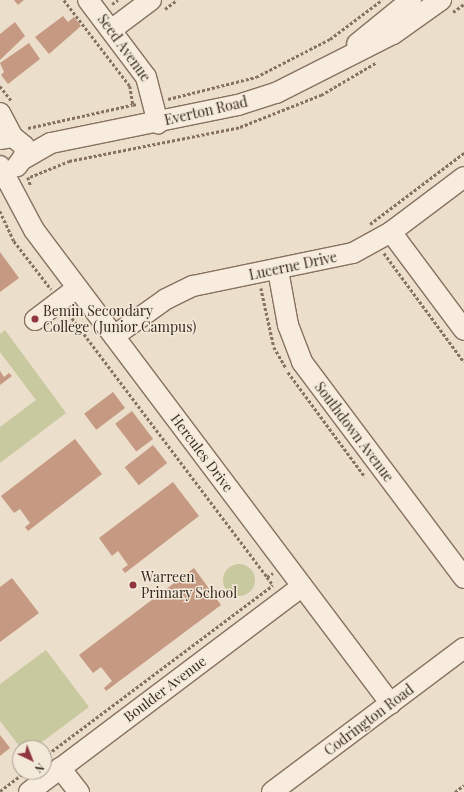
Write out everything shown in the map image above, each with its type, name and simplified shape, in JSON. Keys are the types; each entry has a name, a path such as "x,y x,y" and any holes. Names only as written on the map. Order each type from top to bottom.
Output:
{"street":[{"name":"Seed Avenue","path":"88,0 146,76 158,100 158,123"},
{"path":"111,30 151,0"},
{"name":"Everton Road","path":"351,52 410,0"},
{"name":"Everton Road","path":"0,166 13,168 51,143 158,123 276,93 351,52 393,34 441,0"},
{"path":"8,110 14,135 25,150 22,161 18,199"},
{"name":"Everton Road","path":"14,135 51,143"},
{"name":"Hercules Drive","path":"0,166 34,230 76,288 114,336 391,704"},
{"name":"Lucerne Drive","path":"114,336 166,299 193,286 278,270 353,253 391,232 464,177"},
{"path":"391,232 464,330"},
{"name":"Southdown Avenue","path":"278,270 288,325 302,362 464,578"},
{"path":"35,320 76,288"},
{"name":"Boulder Avenue","path":"29,792 279,592 302,586"},
{"name":"Codrington Road","path":"272,792 464,648"},
{"path":"60,768 79,792"}],"path":[{"path":"64,0 130,86 133,105"},
{"path":"14,135 29,128 256,77 330,39 382,0"},
{"path":"0,86 8,110"},
{"path":"366,226 464,153"},
{"path":"0,211 14,240 279,592 52,752"},
{"path":"382,250 464,362"},
{"path":"267,577 285,564"},
{"path":"0,791 14,780"},
{"path":"455,792 464,785"}],"green space":[{"path":"5,330 66,413 0,463 0,427 36,400 0,352 0,334"},
{"path":"239,564 245,565 252,571 255,580 254,586 248,593 239,596 233,595 226,589 223,580 224,574 230,567"},
{"path":"46,650 89,707 45,740 15,740 0,721 0,684"}],"building":[{"path":"14,0 24,0 18,5"},
{"path":"63,16 68,22 74,17 81,26 49,54 35,37"},
{"path":"15,22 25,36 0,60 0,34"},
{"path":"29,43 40,59 8,84 1,75 4,72 0,63"},
{"path":"0,252 19,278 0,292"},
{"path":"0,371 4,377 9,373 12,376 0,385"},
{"path":"113,392 125,408 96,430 84,414"},
{"path":"132,411 153,439 136,452 115,424"},
{"path":"75,439 102,474 28,531 25,527 30,523 20,509 14,513 1,496"},
{"path":"153,445 167,463 139,485 125,467"},
{"path":"173,482 199,516 125,573 122,569 128,565 118,551 112,556 99,538"},
{"path":"194,568 221,605 106,691 104,688 112,681 101,667 93,673 79,655"},
{"path":"12,578 39,613 0,642 0,587"},
{"path":"0,735 10,748 0,756"}],"place":[{"name":"Bemin Secondary College (Junior Campus)","path":"35,319"},
{"name":"Warreen Primary School","path":"133,585"}]}
